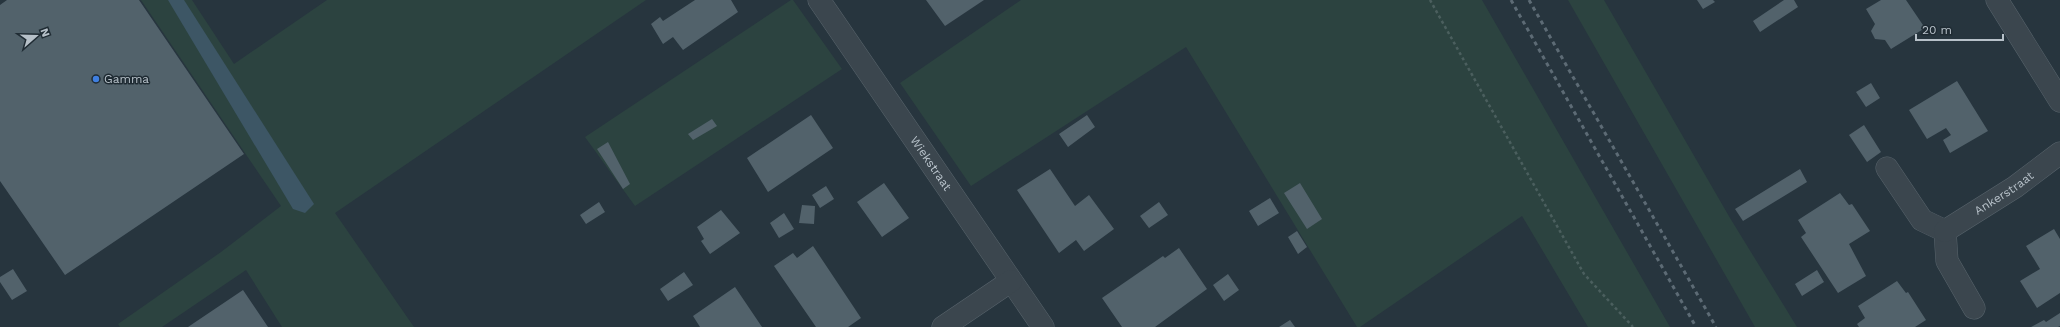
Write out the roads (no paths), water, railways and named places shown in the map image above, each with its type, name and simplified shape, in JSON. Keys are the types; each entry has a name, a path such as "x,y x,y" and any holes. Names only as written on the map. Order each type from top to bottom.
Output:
{"street":[{"name":"Wiekstraat","path":"820,0 1043,327"},
{"path":"1997,0 2060,101"},
{"name":"Ankerstraat","path":"1945,231 2015,187 2060,153"},
{"path":"1887,168 1922,220 1945,231 1947,261 1974,308"},
{"path":"944,327 1011,281"}],"water":[{"path":"168,0 184,0 314,204 305,213 293,209"}],"railway":[{"path":"1511,0 1696,327"},
{"path":"1529,0 1716,327"}],"place":[{"name":"Gamma","path":"96,79"}]}
